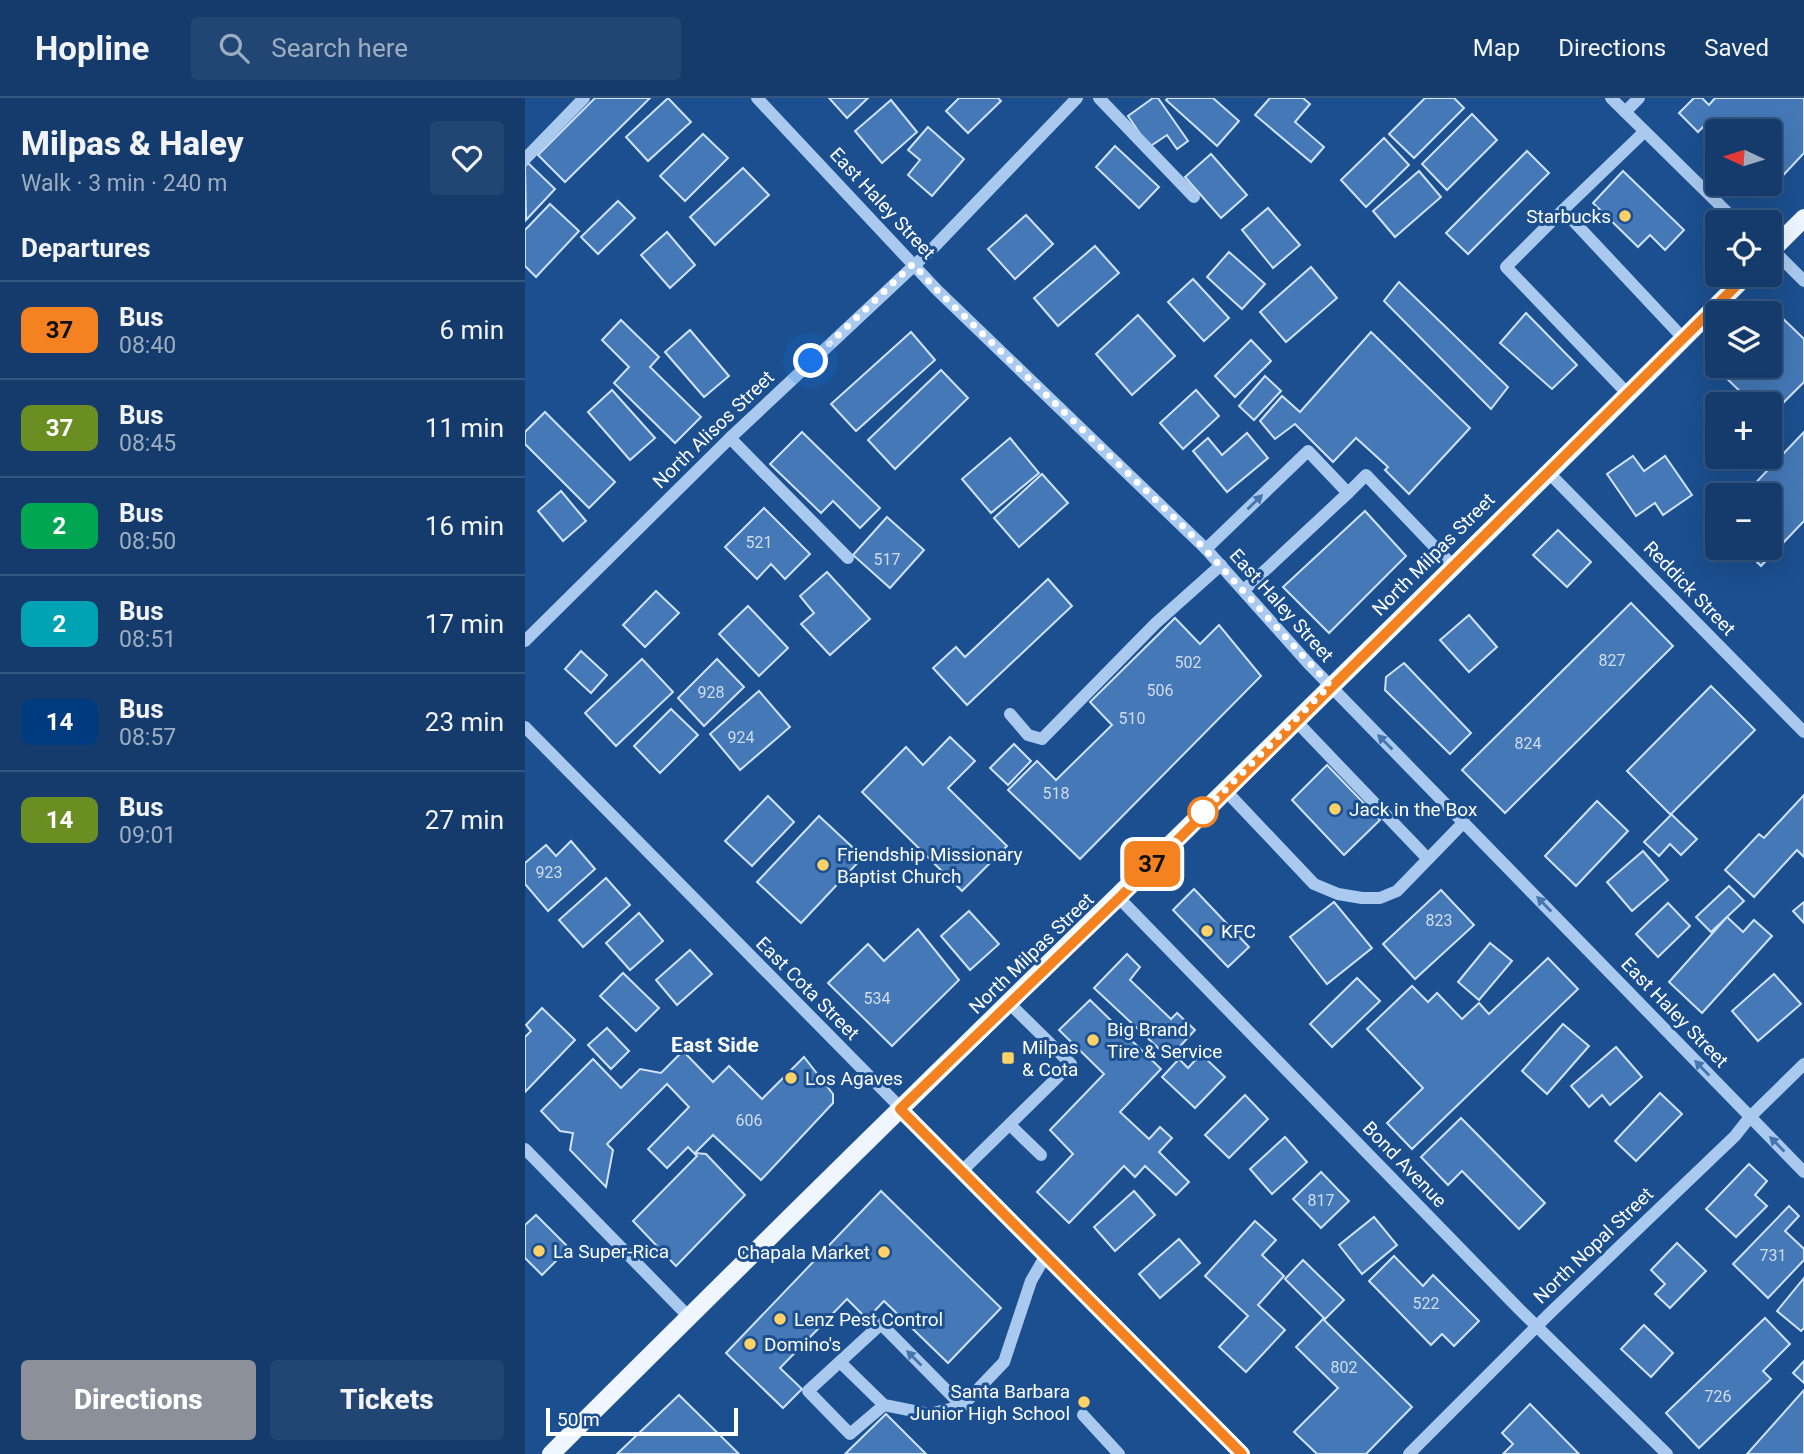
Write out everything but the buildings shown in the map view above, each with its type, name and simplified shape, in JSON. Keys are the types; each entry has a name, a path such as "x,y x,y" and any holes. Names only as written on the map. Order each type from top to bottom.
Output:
{"main road":[{"path":"1782,238 1804,218"},
{"name":"North Milpas Street","path":"551,1454 900,1109 1119,898 1330,685 1735,287"}],"street":[{"path":"525,159 584,98"},
{"name":"East Haley Street","path":"758,98 937,290 1221,565 1330,685 1804,1172"},
{"name":"North Alisos Street","path":"525,641 730,438 935,246 1077,98"},
{"path":"1099,98 1194,197"},
{"path":"1611,98 1725,210"},
{"path":"1625,113 1639,98"},
{"path":"1627,393 1506,267 1644,132"},
{"path":"1563,210 1683,338"},
{"path":"1782,260 1804,281"},
{"path":"730,438 848,558"},
{"path":"1206,550 1308,451 1348,492"},
{"name":"Reddick Street","path":"1547,471 1804,732"},
{"path":"1244,590 1366,475 1452,565"},
{"path":"1010,714 1028,735 1042,739 1156,623 1221,565"},
{"path":"1295,720 1428,859"},
{"name":"East Cota Street","path":"525,727 1242,1454"},
{"path":"1225,790 1314,884 1338,894 1380,898 1397,891 1464,822"},
{"name":"Bond Avenue","path":"1119,898 1667,1454"},
{"path":"962,1171 1071,1064 1009,1003"},
{"name":"North Nopal Street","path":"1409,1454 1538,1325 1735,1136 1750,1117 1804,1064"},
{"path":"1010,1125 1041,1155"},
{"path":"525,1149 688,1317"},
{"path":"841,1363 884,1405 929,1414 962,1406 1004,1362 1031,1281 1045,1255"},
{"path":"884,1405 850,1434 809,1391 881,1324 962,1406"},
{"path":"1083,1415 1119,1454"}],"bus line":[{"name":"37","path":"1242,1454 900,1109 1119,898 1277,737 1735,287"}],"place":[{"name":"Starbucks","path":"1625,216"},
{"name":"Jack in the Box","path":"1335,809"},
{"name":"Friendship Missionary Baptist Church","path":"823,865"},
{"name":"KFC","path":"1207,931"},
{"name":"Big Brand Tire & Service","path":"1093,1040"},
{"name":"Milpas & Cota","path":"1008,1058"},
{"name":"Los Agaves","path":"791,1078"},
{"name":"La Super-Rica","path":"539,1251"},
{"name":"Chapala Market","path":"884,1252"},
{"name":"Lenz Pest Control","path":"780,1319"},
{"name":"Domino's","path":"750,1344"},
{"name":"Santa Barbara Junior High School","path":"1084,1402"}],"district":[{"name":"East Side","path":"715,1045"}],"route":[{"path":"811,361 913,264 1168,511 1330,685 1203,812"}]}
